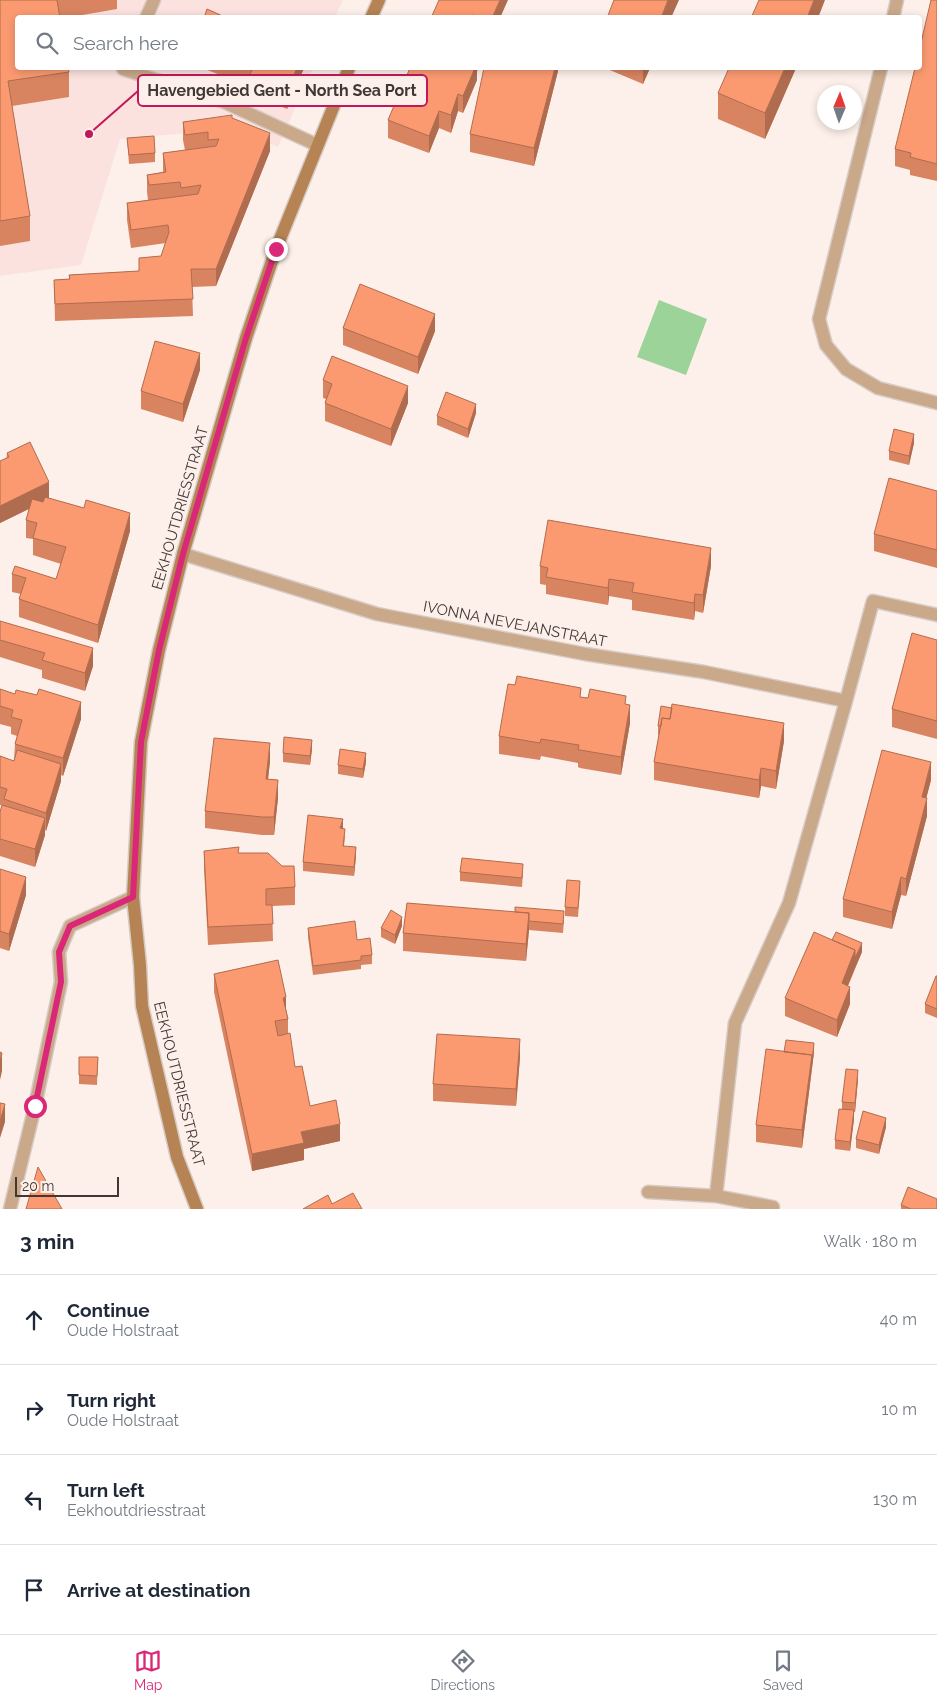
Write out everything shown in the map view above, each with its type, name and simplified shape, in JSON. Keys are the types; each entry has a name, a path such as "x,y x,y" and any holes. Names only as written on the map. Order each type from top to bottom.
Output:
{"street":[{"path":"147,15 154,0"},
{"path":"372,15 379,0"},
{"path":"894,15 897,0"},
{"path":"126,70 224,102 317,145"},
{"name":"EEKHOUTDRIESSTRAAT","path":"197,1209 177,1157 142,1006 133,897 141,742 159,650 183,554 246,338 276,249 348,70"},
{"path":"881,70 819,319 826,345 846,369 878,388 937,403"},
{"name":"IVONNA NEVEJANSTRAAT","path":"183,554 377,614 585,654 704,672 846,701"},
{"path":"716,1196 735,1023 789,903 873,601 937,615"},
{"path":"10,1209 35,1106 61,982 59,952 70,926 133,897"},
{"path":"648,1192 716,1196 773,1207"}],"shaded area":[{"path":"0,0 343,0 336,15 15,15 15,70 312,70 278,147 234,129 120,139 81,265 0,276"}],"green space":[{"path":"659,300 707,319 686,375 637,357"}],"building":[{"path":"0,0 57,0 60,15 15,15 15,70 68,70 69,72 8,81 30,216 0,221"},
{"path":"439,0 500,0 493,15 432,15"},
{"path":"614,0 668,0 662,15 608,15"},
{"path":"759,0 814,0 808,15 752,15"},
{"path":"931,0 937,0 937,164 910,157 911,153 895,149 915,70 922,70 922,38"},
{"path":"207,9 220,15 205,15"},
{"path":"252,70 296,70 287,91 249,76"},
{"path":"409,70 474,70 463,96 458,94 451,115 439,111 429,136 388,120"},
{"path":"484,70 554,70 534,148 470,134"},
{"path":"728,70 784,70 765,113 718,93"},
{"path":"232,115 232,118 270,133 216,269 191,269 193,299 55,304 54,280 70,279 69,275 139,271 139,258 161,256 169,232 168,225 131,230 127,203 198,194 201,185 181,188 180,182 149,185 147,175 166,172 163,153 216,146 219,139 208,140 208,132 185,135 183,122"},
{"path":"154,136 155,153 129,155 127,138"},
{"path":"360,284 435,314 418,357 343,328"},
{"path":"155,341 200,353 183,404 141,391"},
{"path":"332,356 408,386 391,429 325,403 332,384 323,380"},
{"path":"446,392 476,404 468,429 437,416"},
{"path":"894,429 914,434 909,456 889,451"},
{"path":"30,442 49,482 0,506 0,461 9,457 7,453"},
{"path":"889,478 937,491 937,550 874,534"},
{"path":"45,497 84,508 86,500 130,513 98,625 19,599 26,578 12,574 15,566 56,579 66,547 33,538 37,523 26,520 32,499 43,502"},
{"path":"548,520 711,548 703,595 695,594 694,603 632,592 634,583 609,579 608,588 546,577 548,568 540,566"},
{"path":"0,621 93,648 85,673 42,660 45,653 0,640"},
{"path":"912,633 937,640 937,721 892,709"},
{"path":"517,676 581,688 580,697 588,698 590,689 626,696 625,704 630,705 621,757 580,750 578,749 579,745 541,739 540,743 499,736 508,684 515,685"},
{"path":"0,689 15,694 16,690 37,695 39,689 81,702 63,758 15,744 22,720 11,717 13,710 0,706"},
{"path":"672,704 784,723 776,771 761,768 759,780 654,762 662,718 670,719"},
{"path":"661,706 672,708 670,719 662,718 661,726 658,726"},
{"path":"284,737 312,740 310,756 283,753"},
{"path":"214,738 270,743 266,779 278,780 274,817 205,811"},
{"path":"340,749 366,753 363,769 338,765"},
{"path":"17,750 61,764 46,813 4,799 7,789 0,787 0,756 14,761"},
{"path":"882,750 931,762 922,797 927,798 906,879 901,877 892,912 843,899"},
{"path":"2,805 45,818 35,849 0,839 0,812"},
{"path":"308,815 343,819 340,828 345,829 343,846 356,847 354,867 303,862"},
{"path":"239,847 238,853 268,853 282,866 294,866 295,887 266,889 266,905 272,905 273,924 208,927 204,851"},
{"path":"462,858 523,864 522,878 460,872"},
{"path":"0,869 26,877 9,934 0,931"},
{"path":"567,880 580,881 578,908 565,907"},
{"path":"407,903 529,913 526,944 403,933"},
{"path":"515,907 564,911 563,924 529,921 529,913 515,912"},
{"path":"391,910 402,917 395,935 381,928"},
{"path":"355,921 357,940 370,938 372,955 361,956 361,960 313,966 308,928"},
{"path":"814,932 855,950 842,983 850,987 837,1020 785,998"},
{"path":"836,932 862,943 855,958 855,950 832,940"},
{"path":"278,960 286,997 283,998 288,1019 275,1021 278,1036 290,1033 295,1067 302,1066 310,1106 336,1100 340,1124 301,1132 304,1143 252,1154 214,974"},
{"path":"937,976 937,1009 925,1004"},
{"path":"437,1034 520,1039 516,1089 433,1084"},
{"path":"786,1040 814,1043 812,1063 812,1055 784,1052"},
{"path":"766,1049 812,1055 802,1130 756,1125"},
{"path":"79,1057 98,1057 97,1076 79,1075"},
{"path":"846,1069 858,1070 855,1103 842,1102"},
{"path":"0,1103 5,1104 0,1121"},
{"path":"839,1109 854,1110 850,1142 835,1140"},
{"path":"863,1111 886,1118 879,1145 856,1139"},
{"path":"38,1167 62,1209 26,1209"},
{"path":"908,1187 937,1199 937,1209 911,1209 901,1205"},
{"path":"353,1193 362,1209 303,1209 328,1195 332,1204"}],"place":[{"name":"Havengebied Gent - North Sea Port","path":"89,134"}],"route":[{"path":"35,1106 61,982 59,952 70,926 133,897 141,742 159,650 183,554 210,461 246,338 276,249"}]}
